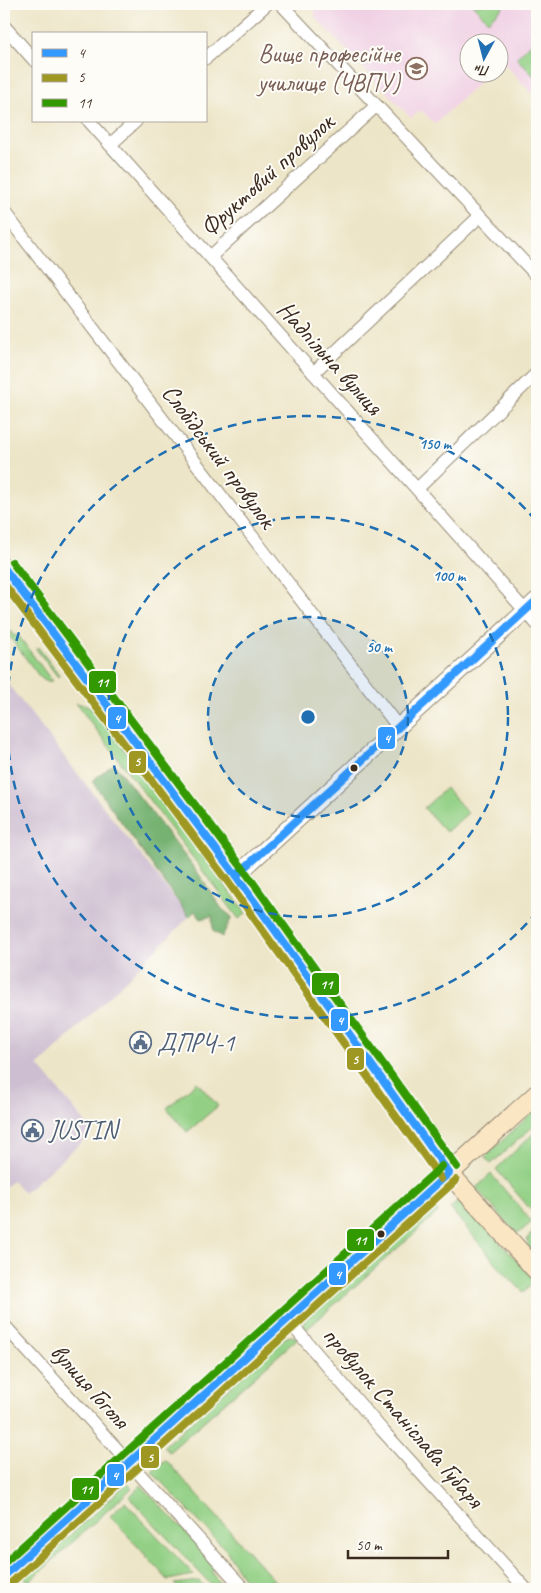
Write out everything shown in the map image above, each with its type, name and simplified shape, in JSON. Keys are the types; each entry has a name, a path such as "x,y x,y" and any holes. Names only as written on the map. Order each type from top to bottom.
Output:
{"main road":[{"path":"4,568 236,876 448,1173 537,1271"},
{"path":"4,1576 537,1094"}],"street":[{"path":"208,56 267,4"},
{"path":"281,4 537,276"},
{"path":"4,26 32,58"},
{"name":"Фруктовий провулок","path":"210,257 376,106"},
{"name":"Надпільна вулиця","path":"90,122 417,489 531,605 537,624"},
{"path":"110,145 135,122"},
{"name":"Слобідський провулок","path":"4,212 399,728"},
{"path":"313,373 480,216"},
{"path":"417,489 537,373"},
{"path":"236,876 531,605"},
{"name":"провулок Станіслава Губаря","path":"288,1319 382,1430 526,1589"},
{"name":"вулиця Гоголя","path":"4,1325 244,1589"}],"shaded area":[{"name":"Вище професійне училище (ЧВПУ)","path":"312,4 537,4 537,99 508,68 508,32 458,32 458,82 479,82 435,124 421,110 411,118 315,17 315,8"},
{"path":"4,679 189,917 38,1065 93,1132 24,1193 13,1180 4,1188"}],"green space":[{"path":"472,4 506,4 488,21"},
{"path":"537,37 537,79 516,58"},
{"path":"4,622 14,636 18,635 52,681 45,681 39,676 4,629"},
{"path":"38,647 59,675 58,677 36,649"},
{"path":"76,703 89,706 107,726 246,913 239,919"},
{"path":"115,765 198,873 222,909 232,917 222,937 213,931 212,916 201,919 195,911 189,917 92,781"},
{"path":"446,788 468,813 446,832 424,808"},
{"path":"197,1082 218,1106 187,1132 167,1108"},
{"path":"537,1108 537,1123 491,1164 485,1157"},
{"path":"535,1132 537,1135 537,1217 496,1169"},
{"path":"491,1174 532,1222 520,1232 515,1232 476,1188"},
{"path":"458,1202 465,1205 536,1281 523,1292 497,1265 450,1208"},
{"path":"432,1204 438,1212 306,1330 303,1325 305,1319"},
{"path":"537,1229 537,1257 530,1248 528,1237"},
{"path":"292,1336 298,1338 169,1452 164,1446 285,1337"},
{"path":"165,1460 282,1589 254,1589 242,1577 227,1551 152,1472"},
{"path":"127,1483 132,1488 29,1582 24,1577"},
{"path":"141,1485 217,1565 211,1572 225,1589 215,1589 129,1497"},
{"path":"125,1502 194,1575 168,1580 110,1516"},
{"path":"199,1581 207,1589 179,1589 174,1584"}],"transit line":[{"name":"11","path":"12,562 244,870 457,1167"},
{"name":"4","path":"4,568 236,876 449,1173"},
{"name":"5","path":"4,584 228,882 441,1179"},
{"name":"4","path":"236,876 537,600"},
{"name":"11","path":"4,1563 442,1166"},
{"name":"4","path":"4,1576 449,1173"},
{"name":"5","path":"11,1583 456,1180"}],"place":[{"name":"Вище професійне училище (ЧВПУ)","path":"416,68"},
{"name":"ДПРЧ-1","path":"141,1043"},
{"name":"JUSTIN","path":"33,1130"}]}
